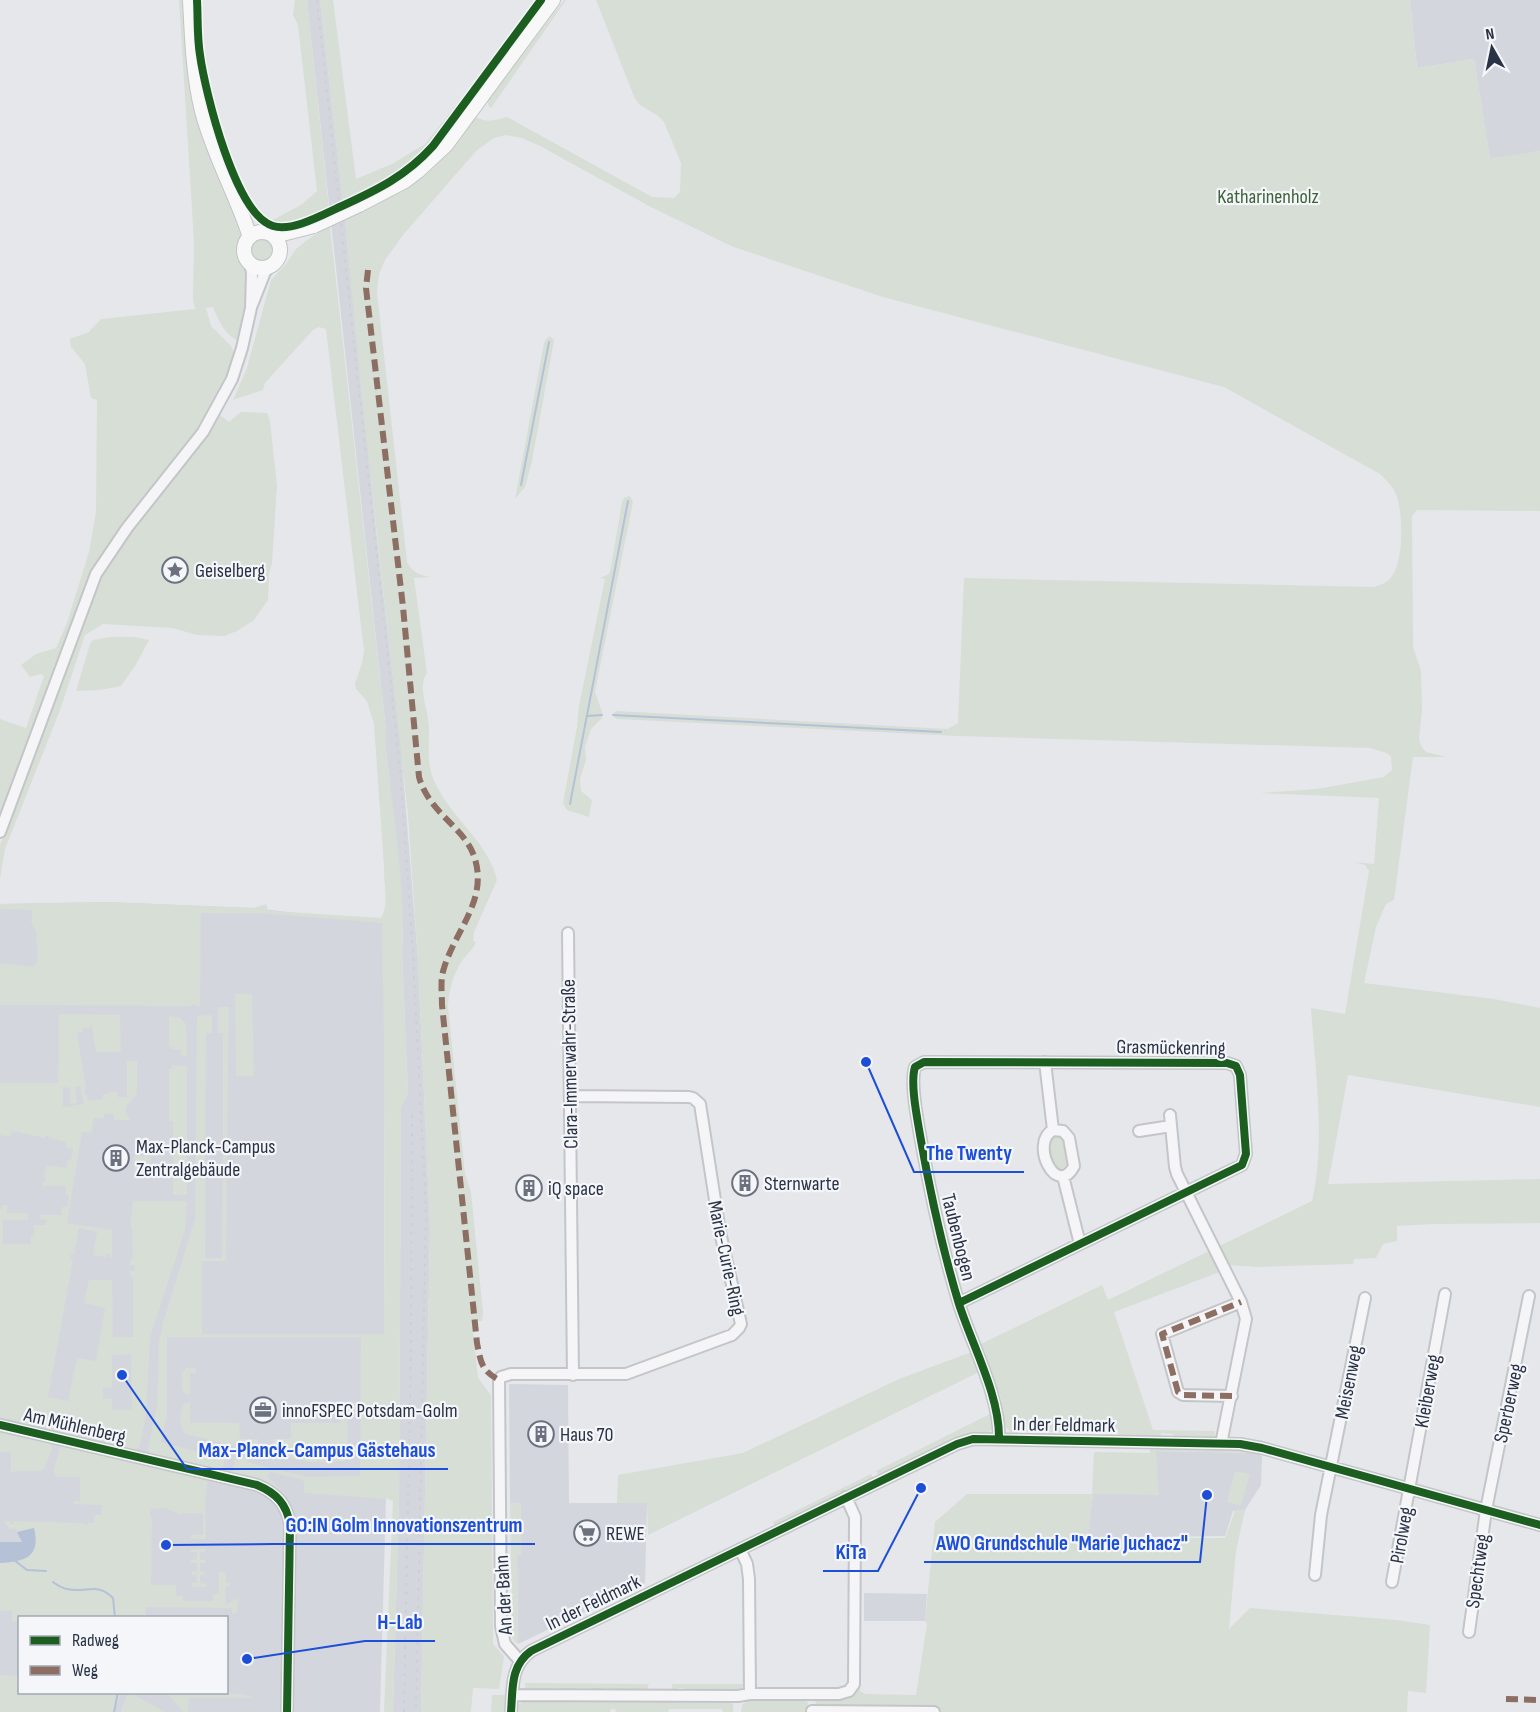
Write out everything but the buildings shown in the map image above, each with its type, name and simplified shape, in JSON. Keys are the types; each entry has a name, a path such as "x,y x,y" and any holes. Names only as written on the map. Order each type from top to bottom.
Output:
{"main road":[{"path":"190,0 193,63 202,111 215,150 255,235"},
{"path":"255,235 274,236 313,226 405,181 418,171 446,145 553,0"},
{"path":"280,250 313,226"},
{"path":"255,235 245,247 245,253 250,263 260,267 271,265 276,261 280,250 274,236"}],"street":[{"path":"0,832 96,574 126,528 187,454 213,417 238,364 251,308 250,263"},
{"path":"251,308 264,272 271,265"},
{"name":"Clara-Immerwahr-Straße","path":"568,933 573,1375"},
{"name":"Grasmückenring","path":"913,1074 917,1064 924,1062 1045,1062 1227,1063 1236,1066 1240,1075 1246,1154 1244,1162 1238,1167 959,1303"},
{"path":"1045,1062 1053,1130"},
{"name":"Taubenbogen","path":"913,1074 928,1183 959,1303 997,1411 999,1439"},
{"name":"Marie-Curie-Ring","path":"499,1380 511,1374 631,1373 732,1335 741,1324 720,1232 700,1104 688,1097 570,1096"},
{"path":"1139,1131 1171,1121 1175,1167 1245,1311 1246,1330 1221,1444"},
{"path":"1053,1130 1063,1131 1070,1142 1074,1166 1069,1173 1063,1176 1053,1174 1048,1167 1044,1142 1047,1134 1053,1130"},
{"path":"1063,1176 1080,1244"},
{"name":"Kleiberweg","path":"1410,1488 1444,1294"},
{"name":"Sperberweg","path":"1486,1510 1529,1296"},
{"name":"Meisenweg","path":"1315,1575 1322,1515 1365,1298"},
{"path":"1232,1396 1183,1395 1178,1392 1162,1334 1241,1302"},
{"name":"An der Bahn","path":"499,1380 501,1626 505,1644 520,1661"},
{"name":"Am Mühlenberg","path":"0,1425 257,1485 281,1500 286,1507 290,1525 287,1712"},
{"name":"In der Feldmark","path":"520,1661 540,1647 846,1497 957,1443 974,1439 1240,1444 1262,1448 1540,1525"},
{"name":"Pirolweg","path":"1392,1582 1410,1488"},
{"path":"512,1695 844,1694 854,1684 855,1517 846,1497"},
{"name":"Spechtweg","path":"1469,1632 1486,1510"},
{"path":"740,1549 747,1564 750,1579 750,1694"},
{"path":"511,1712 516,1668 520,1661"},
{"path":"811,1694 812,1712 933,1712"}],"shaded area":[{"path":"307,0 320,0 401,747 418,960 430,1227 421,1712 393,1712 399,1500 401,1107 408,1094 403,934 386,731"},
{"path":"1410,0 1540,0 1540,151 1490,159 1474,59 1417,68"},
{"path":"107,902 254,908 382,923 385,997 386,1498 380,1712 164,1712 132,1694 228,1694 228,1616 18,1616 18,1694 128,1694 121,1712 0,1712 0,904"},
{"path":"509,1384 568,1385 569,1503 647,1503 645,1583 518,1644 517,1555 521,1555 521,1503 510,1503"},
{"path":"1155,1451 1256,1453 1262,1456 1261,1485 1245,1510 1233,1511 1225,1536 1087,1538 1093,1494"},
{"path":"864,1593 927,1594 925,1621 864,1621"}],"green space":[{"path":"179,0 184,0 186,39 243,229 239,251 248,279 242,328 238,340 229,335 213,307 206,308 211,326 231,346 235,354 212,409 229,422 241,412 267,413 270,421 277,486 268,600 254,620 224,636 197,635 172,628 103,624 85,635 60,710 5,849 0,879 0,845 82,624 0,822 0,719 26,728 44,676 41,674 30,677 21,665 36,654 56,648 67,623 89,552 96,512 97,400 91,398 85,364 71,347 70,339 89,332 101,319 195,309 193,299 194,242"},
{"path":"295,0 307,0 329,208 284,224 269,222 301,205 317,191 298,25 293,15"},
{"path":"320,0 333,0 356,179 392,164 425,144 541,0 549,0 448,135 423,160 417,158 394,175 343,202"},
{"path":"566,0 491,108 489,107 487,101"},
{"name":"Katharinenholz","path":"596,0 1410,0 1417,68 1474,59 1490,158 1540,151 1540,511 1417,510 1412,516 1413,647 1421,671 1422,710 1419,738 1426,752 1446,757 1413,757 1394,900 1386,904 1376,927 1364,983 1494,999 1540,1008 1540,1107 1348,1075 1328,1184 1540,1179 1540,1223 1397,1226 1397,1241 1383,1244 1376,1258 1354,1259 1353,1264 1258,1267 1228,1265 1217,1273 1114,1312 1153,1430 1215,1431 1214,1439 1205,1439 1205,1436 1173,1436 1173,1434 1161,1433 1160,1438 1119,1438 1118,1429 1098,1429 1098,1433 1020,1431 1020,1435 1014,1434 1007,1428 998,1404 1002,1401 981,1344 1102,1285 1108,1300 1312,1201 1319,1130 1311,1008 1345,1014 1369,871 1365,865 1354,862 1374,864 1379,798 1260,793 1317,789 1384,777 1392,770 1391,757 1387,753 1370,748 957,736 617,719 614,717 614,712 948,729 958,723 964,578 1373,587 1390,578 1399,559 1401,526 1396,493 1380,474 1224,387 883,297 731,246 649,206 540,146 522,138 506,135 494,138 477,150 403,235 385,260 379,274 377,292 407,562 417,573 431,577 414,578 427,673 423,689 429,726 431,770 439,791 485,852 497,880 474,932 473,941 476,942 454,977 448,1006 465,1174 471,1192 483,1313 482,1321 472,1321 478,1378 491,1395 493,1644 504,1656 499,1689 473,1688 471,1712 421,1712 430,1227 418,960 408,815 360,380 345,220 402,190 474,116 490,121 507,117 652,197 674,198 680,192 681,163 664,122 635,99"},
{"path":"330,227 386,731 402,902 408,1094 401,1107 399,1500 393,1712 384,1712 393,1501 304,1493 304,1482 301,1479 270,1472 267,1476 287,1496 260,1479 233,1475 236,1458 247,1457 247,1462 307,1477 360,1476 361,1337 167,1337 167,1415 161,1442 217,1457 218,1449 224,1452 226,1457 221,1472 218,1469 189,1462 187,1464 182,1461 152,1456 148,1449 157,1405 159,1342 195,1219 197,1016 212,1015 212,1033 206,1033 205,1258 222,1258 223,1147 227,1147 226,1261 202,1261 202,1334 384,1334 385,1108 382,923 260,913 201,913 200,1007 192,1004 190,1006 0,1005 0,963 33,967 38,961 36,931 31,922 33,910 0,909 0,904 107,902 254,908 266,904 268,910 271,911 381,918 384,912 386,893 374,724 367,701 356,689 355,684 364,651 326,329 319,327 313,330 265,383 263,390 233,400 247,368 271,280 296,249 311,237"},
{"path":"262,237 271,241 275,250 271,259 262,263 253,259 249,250 253,241"},
{"path":"550,336 554,340 532,461 525,487 515,499 544,343"},
{"path":"630,496 633,502 595,692 602,718 591,729 585,747 586,760 580,779 581,791 592,800 589,817 567,810 563,803 579,706 605,579 600,578 609,574 622,502 624,498"},
{"path":"109,637 134,637 149,640 121,686 76,691 90,644 93,640"},
{"path":"235,994 252,994 254,1076 236,1076"},
{"path":"218,1007 229,1007 227,1138 223,1138 223,1033 218,1033"},
{"path":"59,1014 120,1015 121,1052 96,1052 92,1027 83,1028 83,1032 77,1033 86,1089 84,1090 88,1101 103,1099 103,1094 117,1091 118,1097 127,1097 127,1061 137,1061 137,1094 126,1107 126,1114 131,1120 114,1120 114,1114 104,1114 104,1118 94,1118 91,1133 82,1132 67,1223 112,1230 112,1258 110,1258 111,1254 107,1254 106,1257 93,1255 97,1232 79,1228 74,1254 71,1254 70,1259 73,1260 48,1397 68,1401 77,1358 96,1361 105,1308 84,1303 89,1280 112,1280 113,1337 133,1337 133,1277 130,1276 130,1271 135,1271 135,1266 130,1265 130,1259 133,1259 132,1227 130,1226 133,1201 187,1201 185,1230 150,1337 146,1414 140,1446 135,1450 30,1424 26,1427 20,1425 18,1421 0,1417 0,1209 2,1205 7,1205 7,1213 28,1213 28,1220 3,1220 3,1244 31,1244 34,1225 45,1225 47,1220 40,1219 40,1215 61,1215 62,1207 68,1207 69,1195 66,1195 66,1186 42,1186 43,1182 46,1182 44,1178 46,1165 66,1168 68,1160 71,1160 73,1149 66,1147 66,1142 45,1135 45,1138 12,1131 11,1137 0,1135 0,1083 58,1083","holes":["80,1086 84,1104 63,1107 63,1087 70,1088 70,1104 77,1103 75,1087","131,1354 132,1410 112,1410 112,1399 103,1399 103,1387 112,1388 112,1355"]},
{"path":"169,1016 180,1018 186,1024 187,1056 181,1056 181,1050 169,1047"},
{"path":"172,1065 187,1066 187,1195 173,1195 173,1121 169,1121 169,1069 172,1069"},
{"path":"1051,1135 1063,1135 1071,1164 1063,1172 1051,1164 1048,1138"},
{"path":"134,1156 150,1156 150,1177 134,1177"},
{"path":"969,1353 978,1356 983,1370 648,1535 647,1503 617,1503 618,1475 743,1453 899,1379"},
{"path":"186,1368 196,1368 196,1373 190,1373 190,1394 184,1393 182,1389 182,1373"},
{"path":"190,1402 190,1423 239,1423 240,1439 258,1439 258,1451 185,1434 181,1423 182,1407"},
{"path":"340,1402 347,1407 348,1455 344,1461 309,1462 273,1454 273,1439 291,1439 291,1423 340,1423"},
{"path":"996,1411 996,1425 987,1434 961,1437 879,1475 876,1471"},
{"path":"0,1433 50,1443 52,1449 44,1469 11,1473 11,1452 0,1452"},
{"path":"61,1444 163,1468 165,1471 179,1474 182,1472 202,1479 208,1478 205,1503 206,1539 191,1539 191,1535 203,1535 203,1513 183,1513 181,1515 166,1508 150,1509 152,1518 151,1585 176,1585 176,1596 183,1596 183,1601 213,1601 213,1595 219,1594 219,1571 226,1573 226,1582 231,1584 225,1588 226,1605 238,1598 237,1612 232,1614 232,1608 146,1607 146,1616 18,1616 18,1621 12,1621 12,1611 0,1611 0,1563 8,1562 34,1528 17,1532 15,1528 10,1530 4,1521 11,1521 11,1524 14,1524 14,1521 84,1523 87,1525 94,1523 94,1515 101,1515 102,1505 74,1504 74,1501 80,1501 80,1477 55,1477 53,1473"},
{"path":"1150,1446 1161,1446 1161,1449 1205,1449 1206,1446 1240,1447 1262,1452 1262,1456 1256,1453 1156,1451 1159,1495 1093,1494 1088,1538 1225,1538 1235,1511 1245,1510 1236,1551 1229,1629 1250,1608 1430,1625 1426,1693 1408,1691 1407,1712 933,1712 820,1708 815,1702 820,1697 857,1685 860,1685 860,1691 865,1694 916,1695 927,1624 925,1621 935,1522 967,1494 1092,1494 1094,1452 1150,1453"},
{"path":"1235,1471 1250,1474 1241,1506 1227,1502"},
{"path":"871,1474 873,1478 775,1526 773,1522"},
{"path":"510,1503 521,1503 521,1555 517,1555 518,1644 511,1635 510,1627 512,1616"},
{"path":"191,1549 205,1549 205,1552 200,1552 200,1559 205,1560 205,1563 200,1563 200,1571 205,1572 205,1575 200,1575 200,1583 206,1584 206,1587 192,1587 192,1583 197,1583 197,1575 192,1575 191,1572 197,1571 197,1563 191,1563 191,1560 197,1559 197,1552 191,1552"},
{"path":"0,1675 18,1676 18,1694 121,1694 114,1712 0,1712"},
{"path":"525,1683 649,1684 646,1692 639,1692 637,1689 621,1689 616,1692 614,1689 605,1688 603,1692 592,1692 590,1688 575,1688 567,1692 563,1688 550,1688 543,1691 540,1688 531,1688 526,1691"},
{"path":"672,1684 745,1685 738,1691 704,1692 702,1689 694,1689 692,1692 686,1692 685,1688 677,1688 673,1692"},
{"path":"228,1693 243,1694 255,1698 189,1698 188,1712 183,1712 168,1694"},
{"path":"128,1694 133,1694 165,1712 121,1712"},
{"path":"492,1695 506,1695 504,1712 491,1712"},
{"path":"528,1699 729,1700 733,1705 733,1712 723,1712 722,1709 669,1709 668,1712 616,1712 615,1709 611,1709 610,1712 515,1712 519,1704"},
{"path":"805,1699 809,1712 741,1712 742,1705 749,1700"}],"water":[{"path":"34,1528 35,1545 29,1556 17,1561 0,1563 0,1542 22,1542 17,1532"}],"waterway":[{"path":"521,485 549,342"},
{"path":"570,804 628,501"},
{"path":"587,716 602,715"},
{"path":"613,715 941,732"},
{"path":"14,1560 27,1570 46,1571"},
{"path":"53,1582 67,1589 96,1589 107,1593 113,1598 115,1616"},
{"path":"114,1712 118,1694"}],"railway":[{"path":"317,0 400,770 413,954 426,1213 416,1712"},
{"path":"404,1712 411,1347 412,1114"}],"marked path":[{"path":"368,270 366,288 403,607 419,777 430,800 463,836 474,856 478,872 474,900 449,954 443,973 442,1005 477,1343 483,1365 499,1380"},
{"path":"1232,1396 1183,1395 1178,1392 1162,1334 1241,1302"},
{"path":"1506,1699 1540,1700"}],"cycle path":[{"path":"197,0 198,41 203,72 224,150 246,200 259,217 273,226 281,227 290,227 308,221 379,188 402,174 423,157 541,0"},
{"path":"959,1303 1242,1165 1246,1154 1240,1075 1236,1066 1227,1063 924,1062 915,1067 913,1082 916,1110 937,1220 947,1262 959,1304 964,1320 990,1388 999,1439"},
{"path":"0,1425 257,1485 280,1500 290,1525 287,1712"},
{"path":"511,1712 516,1671 524,1657 531,1651 957,1444 973,1439 1240,1444 1262,1448 1540,1525"}],"place":[{"name":"Geiselberg","path":"175,570"},
{"name":"The Twenty","path":"866,1062"},
{"name":"Max-Planck-Campus Zentralgebäude","path":"116,1158"},
{"name":"Sternwarte","path":"745,1183"},
{"name":"iQ space","path":"529,1188"},
{"name":"Max-Planck-Campus Gästehaus","path":"122,1375"},
{"name":"innoFSPEC Potsdam-Golm","path":"263,1410"},
{"name":"Haus 70","path":"541,1434"},
{"name":"KiTa","path":"921,1488"},
{"name":"AWO Grundschule \"Marie Juchacz\"","path":"1207,1495"},
{"name":"REWE","path":"587,1533"},
{"name":"GO:IN Golm Innovationszentrum","path":"166,1545"},
{"name":"H-Lab","path":"247,1659"}]}
